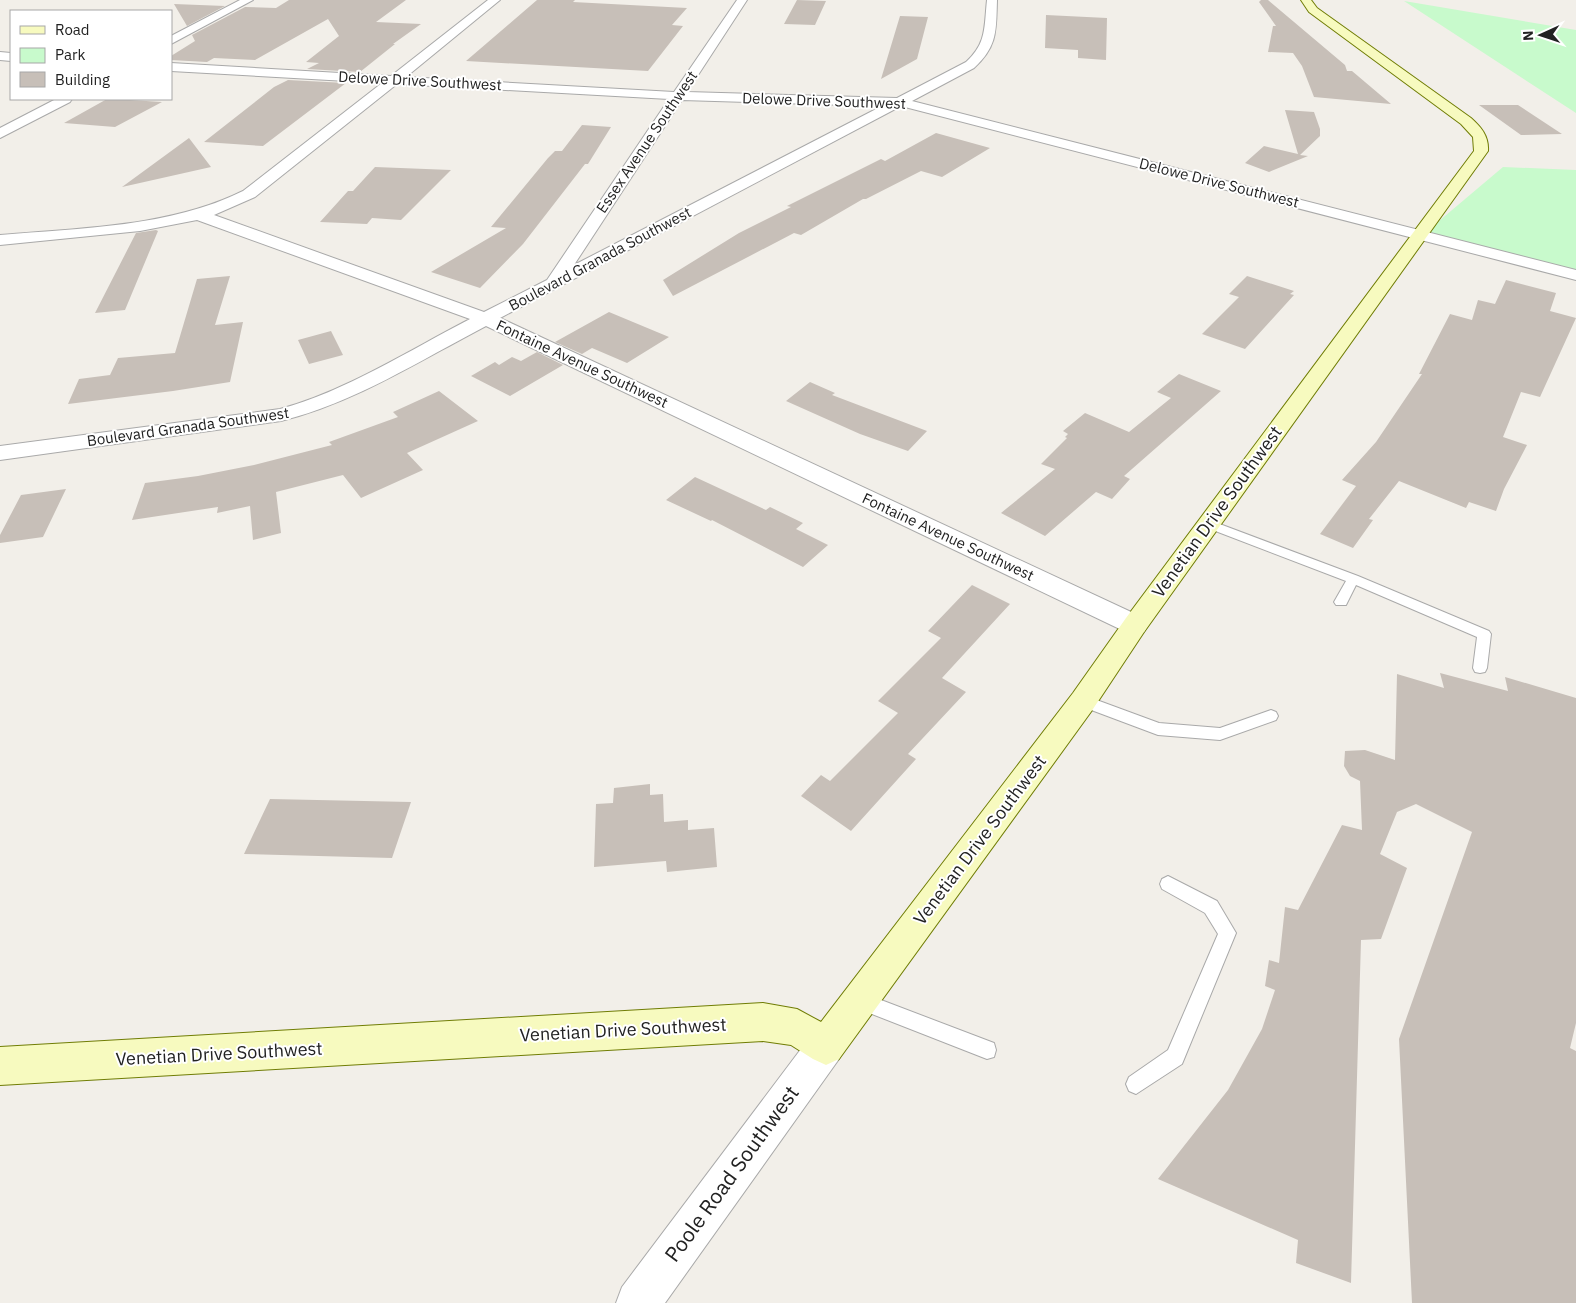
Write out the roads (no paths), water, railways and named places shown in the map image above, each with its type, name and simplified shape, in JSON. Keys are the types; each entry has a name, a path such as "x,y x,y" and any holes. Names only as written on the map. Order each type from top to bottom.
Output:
{"street":[{"path":"172,40 248,0"},
{"path":"0,240 155,225 201,216 229,206 249,194 496,0"},
{"name":"Essex Avenue Southwest","path":"553,284 742,0"},
{"name":"Boulevard Granada Southwest","path":"0,453 289,413 311,407 336,396 970,65 981,56 988,46 992,0"},
{"name":"Venetian Drive Southwest","path":"0,1066 763,1022 797,1028 826,1046 1083,701 1135,625 1481,151 1482,142 1478,132 1466,121 1313,10 1306,0"},
{"name":"Delowe Drive Southwest","path":"172,67 678,96 900,102 1576,275"},
{"path":"0,134 63,100"},
{"name":"Fontaine Avenue Southwest","path":"201,216 486,319 1135,625"},
{"name":"Poole Road Southwest","path":"638,1303 826,1046"}],"lane":[{"path":"1209,524 1353,579 1484,634 1480,668"},
{"path":"1341,602 1353,579"},
{"path":"1083,701 1158,729 1166,730 1220,734 1271,716"},
{"path":"1136,1084 1176,1057 1227,933 1211,906 1168,884"},
{"path":"859,1001 987,1050"}]}
